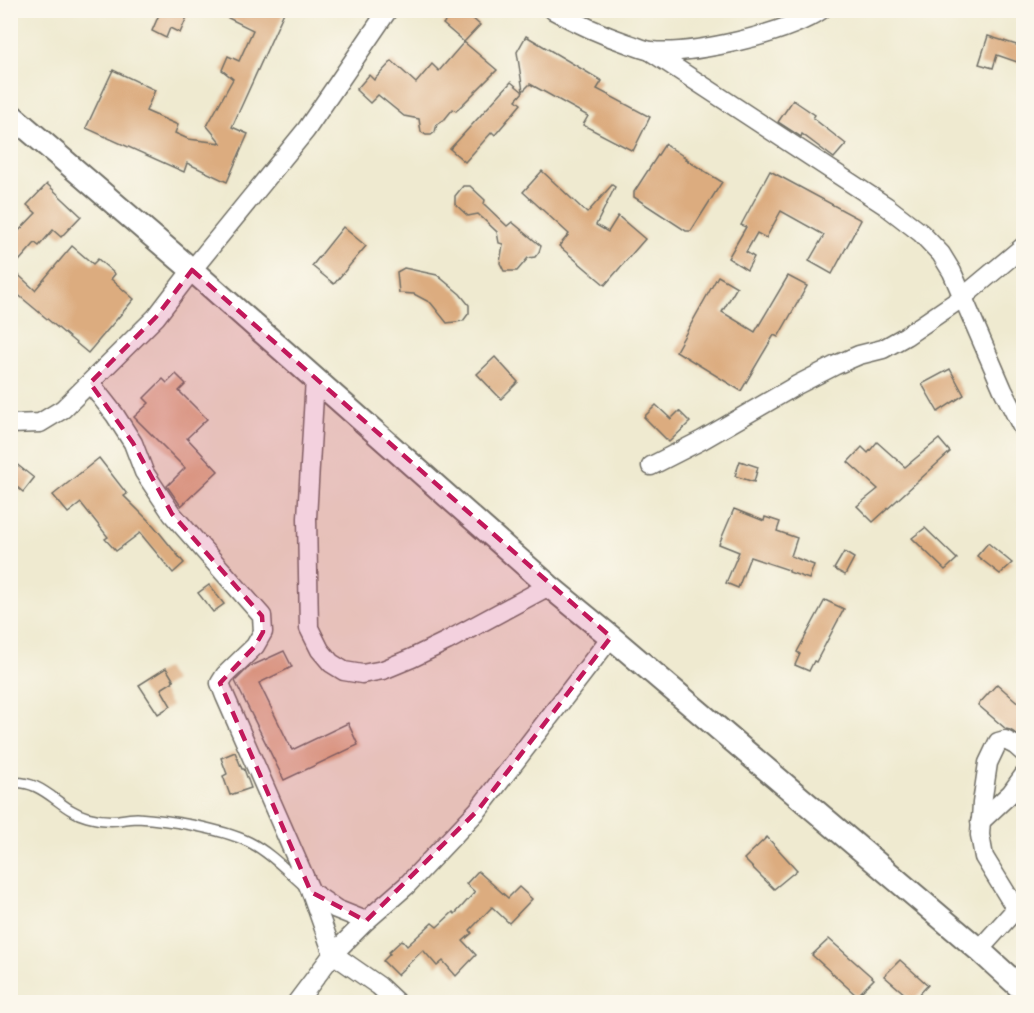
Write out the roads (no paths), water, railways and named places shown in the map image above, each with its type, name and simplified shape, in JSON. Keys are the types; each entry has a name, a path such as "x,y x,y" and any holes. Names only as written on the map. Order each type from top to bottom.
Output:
{"street":[{"path":"10,424 40,423 63,409 156,317 306,130 388,10"},
{"path":"553,10 604,35 650,51 886,206 921,233 941,254 952,272 1003,390 1023,430"},
{"path":"650,51 681,51 726,43 771,32 813,16 821,10"},
{"path":"10,114 192,270 549,586 979,950 1023,991"},
{"path":"651,466 836,365 859,355 882,349 906,336 963,297 1023,246"},
{"path":"315,378 307,518 309,628 320,651 332,663 344,671 362,674 383,670 447,641 549,586"},
{"path":"90,383 133,443 144,472 172,514 262,616 263,632 255,646 225,675 220,683 311,892 333,954 379,986 396,1002"},
{"path":"297,1002 333,954 406,886 478,810 611,637"},
{"path":"979,950 1019,905 984,857 980,822 988,763 998,741 1005,740 1015,745 1023,753"},
{"path":"980,822 1011,793 1023,776"},
{"path":"311,892 336,909 366,921"}],"lane":[{"path":"10,783 35,785 66,808 85,817 101,820 134,818 162,821 228,834 250,843 273,858 311,892"}]}
